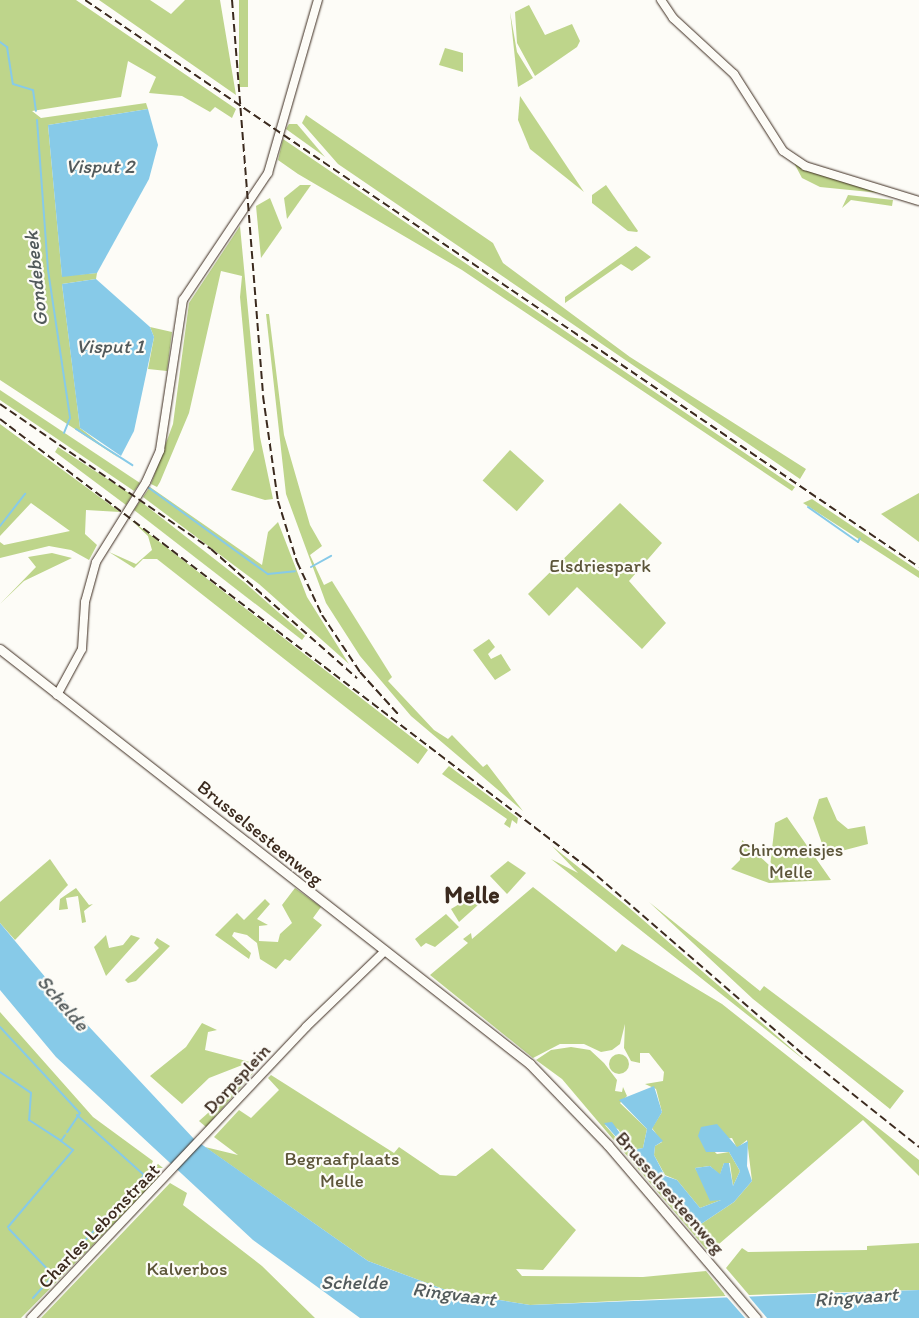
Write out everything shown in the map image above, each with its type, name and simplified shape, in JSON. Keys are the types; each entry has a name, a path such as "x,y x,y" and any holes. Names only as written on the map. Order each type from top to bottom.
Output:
{"main road":[{"path":"57,695 82,649 85,602 96,562 146,482 160,450 184,300 268,173 318,0"},
{"path":"661,0 672,18 734,74 783,151 805,166 919,202"},
{"name":"Brusselsesteenweg","path":"0,649 500,1041 556,1092 756,1318"},
{"name":"Dorpsplein","path":"188,1155 310,1025 385,951"},
{"name":"Charles Lebonstraat","path":"31,1318 188,1155"}],"green space":[{"path":"0,0 76,0 236,109 232,118 215,107 210,112 182,96 149,93 156,77 128,61 121,97 32,111 41,118 146,103 148,109 48,125 62,276 97,273 96,279 62,284 80,428 119,458 0,380"},
{"path":"99,0 150,0 171,14 185,0 220,0 236,95"},
{"path":"239,0 248,0 248,87 239,87"},
{"path":"529,5 545,35 572,24 580,41 577,47 535,76 517,43 515,12"},
{"path":"510,12 517,52 533,78 518,87"},
{"path":"445,48 463,53 463,72 439,65"},
{"path":"520,96 584,192 530,149 518,120"},
{"path":"306,115 493,243 503,263 630,357 806,469 800,479 338,164 302,123"},
{"path":"289,124 297,124 325,157 286,129"},
{"path":"283,139 795,487 792,491 462,270 298,174 278,160"},
{"path":"794,163 880,190 880,193 820,187 802,178"},
{"path":"300,185 311,185 287,219 284,198"},
{"path":"606,185 637,232 628,231 592,203 592,195"},
{"path":"848,195 893,200 892,206 851,200 842,208"},
{"path":"270,198 282,228 261,258 256,206"},
{"path":"240,226 260,437 273,499 265,500 231,490 254,450 240,297 242,276 221,271 189,413 160,482 157,487 151,484 173,424 189,303"},
{"path":"636,246 651,257 632,271 621,264 565,303 565,297"},
{"path":"266,314 269,314 284,435 310,525 322,546 310,555 324,585 332,581 392,677 388,681 434,730 448,739 452,735 483,767 487,764 523,811 411,716 360,656 326,603 286,494"},
{"path":"150,327 172,332 167,371 148,369 154,337"},
{"path":"0,390 140,483 134,491 0,400"},
{"path":"0,424 120,512 86,510 85,534 97,545 89,560 71,550 49,546 0,558 0,542 4,545 70,531 31,503 0,536"},
{"path":"58,447 132,495 126,505 55,452"},
{"path":"510,450 544,481 517,511 483,480"},
{"path":"150,487 262,565 268,532 278,522 307,597 349,664 259,584 143,497"},
{"path":"919,493 919,542 881,514"},
{"path":"812,499 919,571 919,578 803,503"},
{"path":"140,501 244,582 305,636 302,640 134,510"},
{"name":"Elsdriespark","path":"620,503 662,543 629,581 666,623 642,649 577,587 549,616 528,594"},
{"path":"130,519 428,750 418,764 157,559 143,559 134,568 109,552 136,564 152,550 148,536"},
{"path":"52,553 72,558 24,581 0,604 36,567 28,557"},
{"path":"489,639 495,647 488,654 491,659 501,654 511,670 495,680 473,650"},
{"path":"449,766 518,818 517,824 512,820 510,828 504,824 507,819 442,774"},
{"path":"827,797 837,820 848,829 865,826 868,844 826,855 813,818 819,799"},
{"name":"Chiromeisjes Melle","path":"787,817 831,880 769,883 731,869 740,860 742,840 770,866 775,823"},
{"path":"552,846 627,906 808,1063 551,859 578,873"},
{"path":"50,859 68,885 15,940 0,923 0,902"},
{"path":"508,861 526,873 507,894 490,876"},
{"path":"533,887 616,952 622,944 722,1004 919,1160 919,1176 863,1120 712,1250 706,1249 562,1079 536,1060 551,1050 571,1047 590,1050 604,1063 617,1080 615,1091 622,1092 623,1087 627,1096 620,1103 647,1129 643,1148 632,1150 618,1129 605,1125 695,1228 734,1202 752,1181 747,1140 737,1148 732,1138 703,1141 717,1154 729,1152 740,1171 733,1186 730,1163 724,1163 720,1175 710,1166 695,1168 709,1192 721,1200 700,1208 677,1180 665,1175 654,1155 655,1146 662,1142 652,1128 662,1112 656,1089 645,1084 663,1081 664,1072 649,1053 640,1053 640,1063 631,1061 624,1048 625,1024 620,1044 612,1050 601,1052 584,1044 560,1044 533,1058 430,975 468,943 463,939 471,933 472,939"},
{"path":"76,888 89,905 93,904 84,911 86,922 82,923 78,896 66,898 68,909 59,910 60,899"},
{"path":"295,888 321,907 313,918 322,925 290,961 285,959 276,969 260,959 257,943 247,935 234,932 232,936 251,953 249,959 215,935 237,913 244,920 265,899 270,904 257,919 268,925 259,926 259,941 278,942 280,934 292,923 282,905"},
{"path":"471,897 478,905 459,922 451,909"},
{"path":"649,902 760,991 764,986 904,1091 890,1109 753,999"},
{"path":"446,914 459,927 435,947 426,943 421,947 415,939"},
{"path":"106,935 109,948 123,945 131,935 140,938 106,976 94,947"},
{"path":"157,938 170,946 136,981 128,983 125,980 159,948 154,943"},
{"path":"0,1012 93,1117 153,1161 147,1175 154,1168 161,1176 21,1318 0,1318"},
{"path":"202,1023 217,1030 208,1032 205,1050 250,1062 209,1078 182,1104 150,1076 186,1047"},
{"path":"619,1054 626,1057 629,1064 626,1071 619,1074 612,1071 609,1064 612,1057"},
{"path":"255,1071 206,1127 199,1121"},
{"name":"Begraafplaats Melle","path":"271,1075 394,1153 399,1147 440,1175 456,1176 492,1148 576,1230 543,1270 516,1269 522,1276 643,1277 706,1271 726,1296 530,1305 451,1292 368,1261 205,1147 238,1155 214,1137 239,1110 251,1118 279,1090 268,1078"},
{"path":"158,1164 163,1168 154,1168"},
{"name":"Kalverbos","path":"170,1183 187,1193 183,1205 262,1266 315,1318 41,1318"},
{"path":"919,1243 919,1290 749,1295 726,1268 742,1248 748,1252 867,1250 867,1246"}],"water":[{"name":"Visput 2","path":"148,109 158,145 149,179 97,273 62,277 48,125"},
{"name":"Visput 1","path":"96,279 150,327 154,337 134,431 121,456 80,428 62,284"},
{"name":"Schelde","path":"0,923 66,1002 194,1139 368,1261 451,1292 530,1305 919,1290 919,1318 360,1318 253,1240 56,1057 0,990"},
{"path":"654,1086 662,1112 652,1129 663,1141 655,1146 654,1155 665,1176 677,1180 700,1208 721,1200 710,1201 695,1168 710,1166 720,1174 724,1163 729,1163 733,1186 740,1171 729,1152 706,1152 698,1136 701,1127 717,1124 737,1147 748,1141 747,1166 752,1181 734,1202 695,1228 604,1123 612,1122 632,1150 643,1148 647,1129 619,1100"}],"pier":[{"path":"746,1293 767,1318 745,1318 724,1294"}],"waterway":[{"name":"Gondebeek","path":"0,42 7,47 13,84 33,90 36,111"},
{"name":"Gondebeek","path":"37,120 48,270 70,418 64,433"},
{"path":"76,429 132,465"},
{"path":"149,488 268,574 295,571"},
{"name":"Gondebeek","path":"0,526 25,494"},
{"path":"808,507 858,542 860,538"},
{"path":"311,567 331,556"},
{"path":"0,1027 80,1113 67,1132"},
{"path":"0,1072 31,1093 29,1120 61,1141 65,1135"},
{"path":"33,1298 144,1175 77,1115"},
{"path":"8,1227 73,1150 61,1141"},
{"path":"9,1229 54,1276"}],"railway":[{"path":"85,0 919,567"},
{"path":"232,0 263,396 278,501 297,562 322,615 360,672 398,714"},
{"path":"0,404 211,549 357,678"},
{"path":"0,419 588,868 805,1056 919,1147"}],"district":[{"name":"Melle","path":"472,895"}],"water label":[{"name":"Ringvaart","path":"454,1294"},
{"name":"Ringvaart","path":"856,1297"}]}
